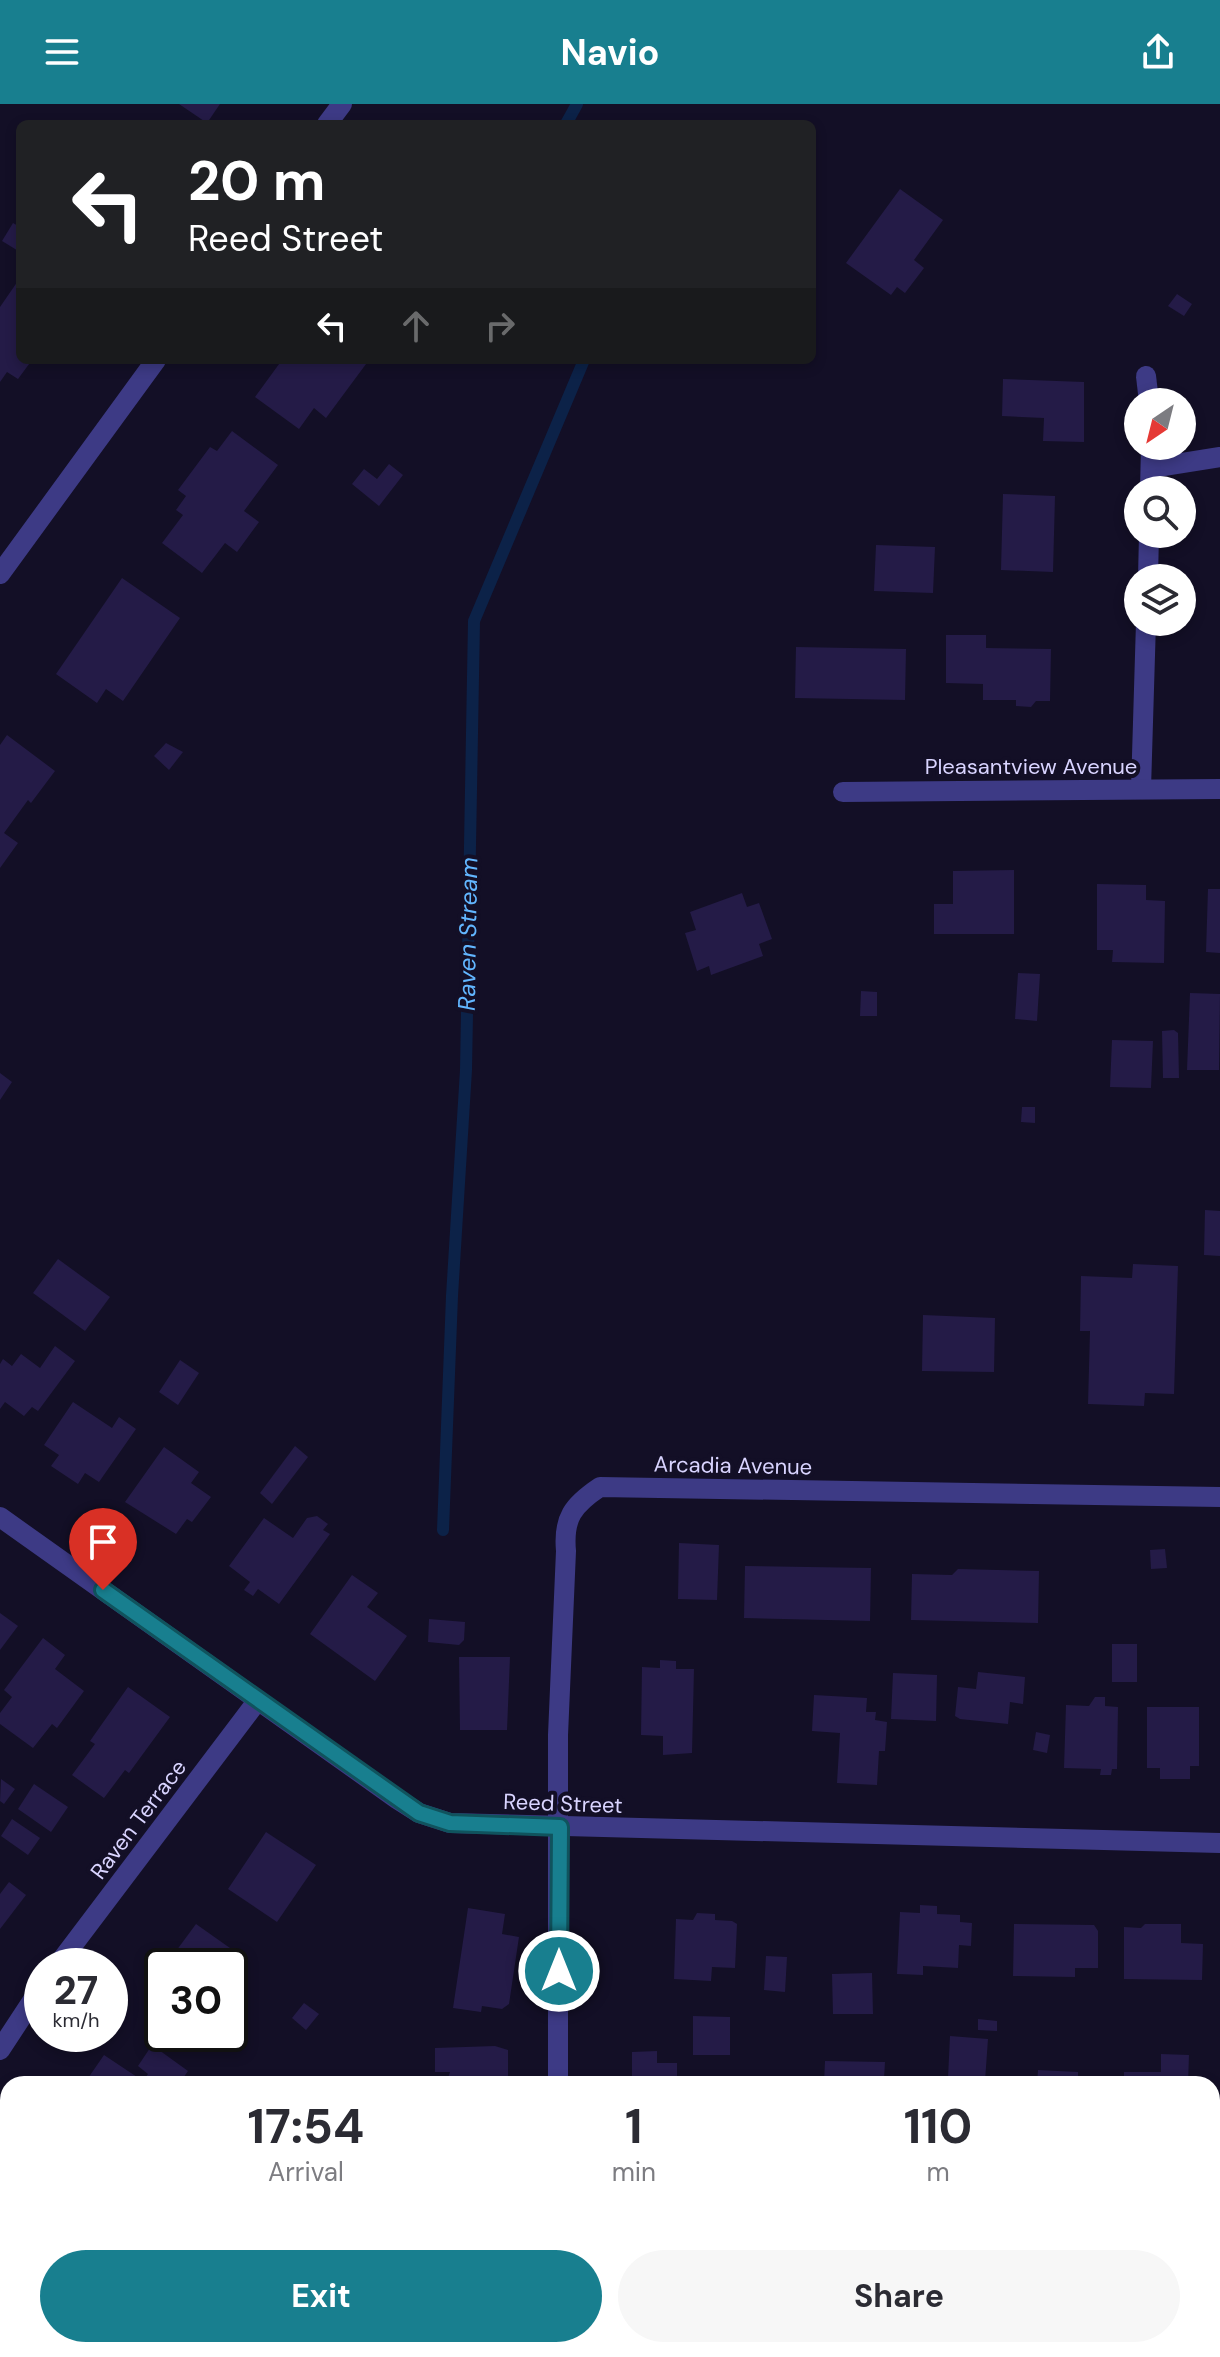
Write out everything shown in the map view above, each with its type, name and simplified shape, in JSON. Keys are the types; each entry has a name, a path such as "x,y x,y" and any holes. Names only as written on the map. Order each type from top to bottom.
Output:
{"street":[{"path":"0,574 153,364"},
{"path":"1146,376 1147,388"},
{"path":"1151,468 1220,457"},
{"path":"1151,460 1151,476"},
{"path":"1141,789 1146,636"},
{"name":"Pleasantview Avenue","path":"843,792 1220,789"},
{"name":"Arcadia Avenue","path":"558,2076 558,1735 566,1551 564,1528 582,1499 600,1487 1220,1497"},
{"name":"Reed Street","path":"0,1517 428,1818 450,1823 560,1827 1220,1843"},
{"name":"Raven Terrace","path":"71,1948 258,1700"},
{"path":"0,2050 24,2013"}],"building":[{"path":"179,104 220,104 209,120 203,120"},
{"path":"900,189 943,220 914,260 924,268 905,293 897,287 891,295 846,263"},
{"path":"13,223 16,225 16,250 2,241"},
{"path":"16,284 16,364 29,364 18,379 7,372 0,382 0,307"},
{"path":"1177,294 1192,304 1184,316 1168,306"},
{"path":"279,364 366,364 326,418 314,408 299,429 255,397"},
{"path":"1003,379 1084,382 1084,442 1043,441 1044,418 1002,416"},
{"path":"232,431 278,465 244,511 259,522 237,552 225,543 202,573 162,543 183,515 176,510 186,496 178,490 210,447 217,451"},
{"path":"389,464 403,475 379,506 352,484 364,469 377,479"},
{"path":"1003,494 1055,496 1053,572 1001,570"},
{"path":"876,545 935,547 933,593 874,591"},
{"path":"122,578 180,618 123,701 106,689 97,703 56,674"},
{"path":"946,635 986,635 986,648 1051,649 1050,701 1036,701 1031,707 1016,706 1016,700 983,700 983,684 946,683"},
{"path":"796,647 906,649 905,700 795,698"},
{"path":"7,735 55,771 31,803 28,800 4,833 18,843 0,868 0,745"},
{"path":"166,743 183,752 169,770 154,756"},
{"path":"1014,870 1014,934 934,934 934,904 953,904 953,871"},
{"path":"1097,884 1146,885 1146,900 1165,901 1164,963 1112,962 1113,950 1097,950"},
{"path":"1208,889 1220,889 1220,953 1206,952"},
{"path":"742,893 747,907 759,903 772,939 759,944 763,956 711,975 709,966 697,971 685,933 696,930 690,912"},
{"path":"1018,973 1040,974 1037,1021 1015,1019"},
{"path":"861,991 877,992 877,1016 860,1016"},
{"path":"1190,993 1220,994 1219,1070 1187,1070"},
{"path":"1174,1030 1178,1033 1179,1078 1163,1078 1162,1031"},
{"path":"1112,1040 1153,1041 1151,1088 1110,1087"},
{"path":"0,1073 12,1082 0,1100"},
{"path":"1022,1107 1035,1107 1035,1123 1021,1122"},
{"path":"1205,1210 1220,1211 1220,1256 1204,1255"},
{"path":"58,1259 110,1297 85,1331 33,1293"},
{"path":"1133,1264 1178,1266 1174,1394 1145,1393 1144,1406 1088,1404 1090,1331 1080,1331 1081,1276 1132,1278"},
{"path":"923,1315 995,1318 994,1372 922,1371"},
{"path":"55,1346 75,1361 38,1411 32,1407 24,1416 5,1402 0,1409 0,1364 3,1359 12,1366 21,1354 40,1368"},
{"path":"180,1360 199,1373 178,1405 159,1392"},
{"path":"73,1402 112,1428 119,1417 136,1429 99,1482 85,1473 78,1484 51,1466 59,1455 44,1445"},
{"path":"295,1446 308,1457 272,1504 260,1493"},
{"path":"164,1447 199,1472 191,1483 211,1497 192,1522 187,1519 176,1534 125,1502"},
{"path":"317,1516 328,1524 323,1530 330,1534 279,1604 258,1589 253,1596 244,1590 250,1582 229,1566 264,1518 293,1538 307,1518"},
{"path":"679,1543 719,1545 717,1600 678,1599"},
{"path":"1165,1549 1167,1568 1151,1569 1150,1550"},
{"path":"745,1566 871,1568 870,1621 744,1618"},
{"path":"958,1569 1039,1571 1038,1623 911,1620 912,1574 952,1575"},
{"path":"352,1575 378,1593 367,1607 407,1636 375,1681 310,1634"},
{"path":"0,1613 18,1626 0,1650"},
{"path":"429,1619 465,1622 464,1640 459,1645 428,1642"},
{"path":"43,1638 65,1655 55,1669 84,1691 57,1728 52,1724 33,1748 0,1724 0,1713 12,1697 4,1690"},
{"path":"1112,1644 1137,1644 1137,1682 1112,1682"},
{"path":"459,1657 510,1657 507,1730 460,1730"},
{"path":"660,1660 676,1661 676,1669 694,1669 692,1753 663,1755 663,1736 641,1735 642,1667 660,1668"},
{"path":"978,1672 1025,1677 1023,1704 1010,1702 1008,1724 955,1716 958,1687 976,1689"},
{"path":"893,1673 937,1675 936,1721 891,1719"},
{"path":"128,1687 170,1717 129,1773 125,1770 104,1798 72,1775 95,1744 90,1741"},
{"path":"814,1695 867,1698 866,1712 876,1712 875,1720 887,1722 885,1751 879,1751 877,1785 837,1783 840,1733 812,1731"},
{"path":"1095,1697 1105,1697 1105,1706 1118,1707 1117,1769 1112,1769 1111,1775 1100,1775 1101,1769 1064,1768 1066,1705 1089,1706"},
{"path":"1147,1707 1199,1707 1199,1766 1190,1766 1190,1779 1160,1779 1160,1768 1147,1768"},
{"path":"1036,1732 1050,1735 1047,1753 1033,1750"},
{"path":"1,1779 15,1789 4,1804 0,1801"},
{"path":"34,1784 68,1807 51,1832 18,1809"},
{"path":"12,1819 40,1838 28,1855 1,1836"},
{"path":"266,1832 316,1865 277,1922 228,1889"},
{"path":"9,1882 26,1895 0,1929 0,1894"},
{"path":"920,1905 937,1906 937,1914 960,1915 960,1922 972,1923 971,1946 959,1945 958,1968 923,1966 923,1975 897,1974 900,1912 920,1913"},
{"path":"468,1908 505,1914 502,1934 519,1937 509,2004 502,2009 482,2006 481,2012 453,2008"},
{"path":"697,1913 715,1914 715,1920 737,1924 735,1968 712,1967 711,1981 674,1979 676,1919 693,1920"},
{"path":"196,1924 230,1948 178,1948"},
{"path":"1014,1924 1094,1925 1098,1931 1098,1968 1075,1968 1075,1977 1013,1976"},
{"path":"1145,1924 1181,1924 1181,1943 1203,1944 1202,1980 1124,1979 1124,1927 1141,1928"},
{"path":"766,1956 787,1957 785,1992 764,1990"},
{"path":"872,1973 873,2014 833,2014 832,1974"},
{"path":"304,2003 319,2014 306,2030 292,2018"},
{"path":"693,2016 730,2017 730,2055 693,2055"},
{"path":"978,2019 997,2021 997,2031 978,2030"},
{"path":"950,2036 988,2039 985,2076 948,2076"},
{"path":"495,2046 508,2050 508,2076 449,2076 450,2072 435,2072 435,2048"},
{"path":"657,2051 657,2063 677,2063 677,2076 632,2076 632,2052"},
{"path":"147,2052 162,2052 188,2071 185,2076 147,2076 138,2066"},
{"path":"1161,2054 1189,2055 1188,2076 1124,2076 1124,2072 1161,2072"},
{"path":"104,2055 136,2076 90,2076"},
{"path":"825,2061 885,2062 884,2076 824,2076"},
{"path":"1038,2070 1078,2072 1078,2076 1038,2076"}],"waterway":[{"name":"Raven Stream","path":"568,120 577,104"},
{"name":"Raven Stream","path":"443,1530 452,1296 466,1070 474,621 582,364"}],"route":[{"path":"103,1590 419,1813 450,1823 560,1827 559,1971"}]}
